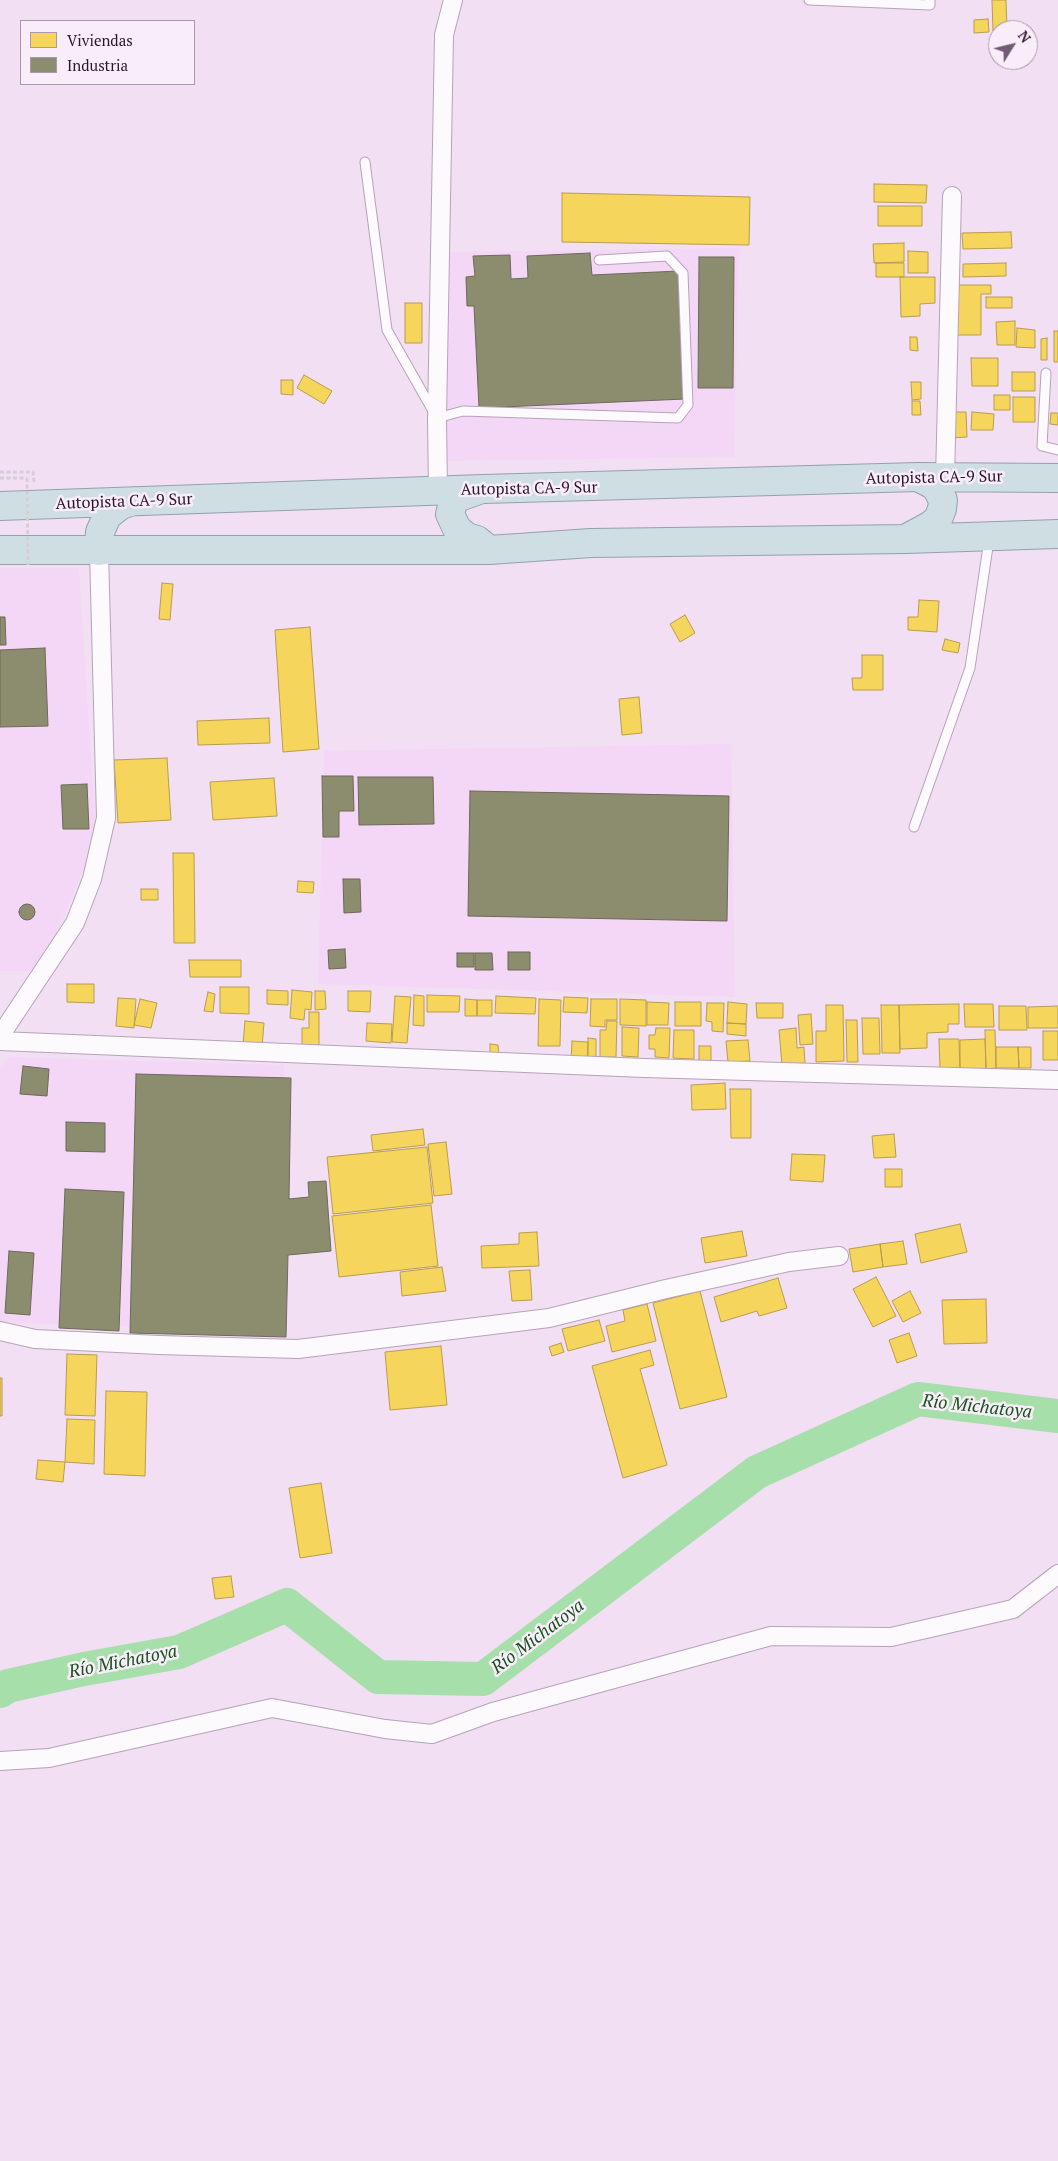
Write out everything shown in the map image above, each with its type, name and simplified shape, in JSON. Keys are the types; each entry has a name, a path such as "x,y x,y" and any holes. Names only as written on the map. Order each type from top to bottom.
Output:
{"highway":[{"name":"Autopista CA-9 Sur","path":"0,506 483,489 918,477 1058,478"},
{"path":"906,539 931,525 938,519 942,510 943,500 937,489 933,484 918,477"},
{"path":"483,489 454,499 450,514 457,530 477,540 489,550"},
{"path":"100,551 101,528 107,516 121,505 136,501"},
{"path":"0,550 489,550 591,543 906,539 1058,534"}],"street":[{"path":"438,491 436,418 444,36 452,0"},
{"path":"945,478 952,196"},
{"path":"0,1036 75,923 92,879 106,818 100,551"},
{"path":"0,1041 654,1068 1058,1080"},
{"path":"0,1331 35,1339 298,1349 549,1318 761,1268 839,1256"},
{"path":"0,1761 49,1758 272,1708 385,1729 432,1734 493,1712 771,1636 891,1637 1013,1609 1058,1574"}],"lane":[{"path":"809,0 930,5 930,0"},
{"path":"365,162 387,330 436,418 463,411 678,418 688,405 683,273 667,256 599,260"},
{"path":"1046,373 1042,446 1058,450"},
{"path":"914,827 970,668 989,537"}],"path":[{"path":"0,472 33,472"},
{"path":"0,478 27,478 28,565"}],"shaded area":[{"path":"739,248 734,457 440,461 450,252"},
{"path":"0,568 79,568 96,839 42,969 22,971 0,971"},
{"path":"731,744 735,997 318,984 324,751"},
{"path":"10,1057 284,1065 282,1332 0,1322 0,1067"}],"building: Viviendas":[{"path":"992,0 1006,0 1007,20 993,20"},
{"path":"988,19 988,32 974,33 974,20"},
{"path":"874,184 927,185 926,203 874,202"},
{"path":"562,193 750,197 749,245 562,242"},
{"path":"878,206 922,206 922,226 878,226"},
{"path":"1011,232 1012,248 963,249 962,233"},
{"path":"904,243 904,262 874,263 873,244"},
{"path":"908,251 928,252 928,273 908,273"},
{"path":"876,263 904,263 904,277 876,277"},
{"path":"1006,263 1006,276 963,277 963,264"},
{"path":"900,277 935,277 935,303 920,304 920,316 901,317"},
{"path":"955,285 991,285 991,294 981,294 981,335 955,335"},
{"path":"986,297 1012,297 1012,308 986,308"},
{"path":"405,303 422,303 422,343 405,343"},
{"path":"1015,321 1015,345 997,345 996,322"},
{"path":"1017,328 1035,330 1035,348 1016,347"},
{"path":"1054,331 1058,331 1058,362 1054,362"},
{"path":"910,337 917,337 918,351 910,350"},
{"path":"1047,338 1047,360 1041,360 1041,339"},
{"path":"971,358 998,358 998,386 972,386"},
{"path":"1012,372 1035,372 1035,391 1012,391"},
{"path":"304,375 332,391 324,404 297,388"},
{"path":"281,380 293,380 293,395 281,394"},
{"path":"911,382 921,382 921,399 912,400"},
{"path":"994,395 1010,395 1010,410 994,410"},
{"path":"1013,397 1035,397 1035,422 1013,422"},
{"path":"912,401 920,401 921,415 912,415"},
{"path":"949,412 966,412 967,437 950,438"},
{"path":"972,412 994,414 993,430 971,430"},
{"path":"1051,413 1058,413 1058,425 1050,424"},
{"path":"162,583 173,584 170,620 159,619"},
{"path":"919,600 939,601 937,632 908,630 908,617 918,617"},
{"path":"685,615 695,633 680,642 670,624"},
{"path":"310,627 319,749 283,752 275,630"},
{"path":"945,639 960,643 958,653 942,650"},
{"path":"862,655 883,655 883,690 853,690 852,678 862,678"},
{"path":"639,697 642,733 622,735 619,699"},
{"path":"269,718 270,743 198,745 197,721"},
{"path":"167,758 171,820 118,823 114,760"},
{"path":"274,778 277,816 213,820 210,782"},
{"path":"173,853 194,853 195,943 174,943"},
{"path":"298,881 314,882 313,893 297,892"},
{"path":"141,889 158,889 158,900 141,900"},
{"path":"189,960 241,960 241,977 190,977"},
{"path":"67,984 94,984 94,1003 67,1002"},
{"path":"220,987 249,987 249,1014 220,1013"},
{"path":"267,990 288,991 288,1005 267,1004"},
{"path":"292,990 312,992 311,1010 305,1009 304,1020 290,1018"},
{"path":"315,991 325,991 326,1009 315,1010"},
{"path":"348,991 371,991 370,1012 348,1011"},
{"path":"208,992 215,994 213,1012 204,1011"},
{"path":"414,995 424,996 424,1026 413,1025"},
{"path":"427,995 460,996 459,1012 427,1012"},
{"path":"395,996 411,997 407,1043 392,1042"},
{"path":"496,996 536,998 535,1014 495,1013"},
{"path":"564,997 588,998 587,1013 563,1012"},
{"path":"118,998 136,999 134,1028 116,1026"},
{"path":"140,999 157,1003 151,1028 134,1025"},
{"path":"465,999 477,1000 477,1016 465,1016"},
{"path":"539,999 561,1000 560,1046 538,1046"},
{"path":"591,999 617,999 617,1020 605,1020 605,1027 590,1026"},
{"path":"620,999 646,1000 646,1026 620,1025"},
{"path":"477,1000 492,1000 492,1016 477,1016"},
{"path":"647,1002 669,1003 668,1025 647,1025"},
{"path":"675,1002 701,1002 701,1026 675,1026"},
{"path":"728,1002 747,1004 746,1024 727,1023"},
{"path":"707,1003 724,1003 723,1032 712,1031 712,1022 706,1021"},
{"path":"756,1003 783,1003 783,1018 757,1018"},
{"path":"959,1004 959,1024 948,1024 948,1032 927,1033 927,1048 900,1049 899,1005"},
{"path":"964,1004 993,1004 994,1027 965,1027"},
{"path":"826,1005 843,1005 844,1061 816,1062 816,1031 826,1031"},
{"path":"881,1005 899,1005 900,1053 882,1053"},
{"path":"999,1006 1026,1006 1027,1030 999,1030"},
{"path":"1058,1006 1058,1028 1028,1028 1028,1007"},
{"path":"309,1012 319,1012 319,1047 302,1047 302,1028 309,1028"},
{"path":"811,1014 813,1044 800,1045 798,1015"},
{"path":"862,1018 879,1018 880,1054 863,1054"},
{"path":"846,1020 857,1020 858,1062 847,1062"},
{"path":"245,1021 264,1023 262,1047 243,1045"},
{"path":"607,1021 617,1021 616,1057 600,1057 600,1030 606,1030"},
{"path":"367,1023 392,1024 391,1043 366,1041"},
{"path":"727,1023 746,1024 746,1036 727,1034"},
{"path":"622,1027 639,1028 638,1057 622,1056"},
{"path":"656,1028 670,1028 669,1058 655,1057 655,1049 649,1049 649,1035 655,1035"},
{"path":"796,1028 797,1048 804,1047 805,1063 782,1065 779,1030"},
{"path":"674,1030 694,1030 694,1059 673,1058"},
{"path":"985,1030 995,1030 996,1068 986,1069"},
{"path":"1043,1031 1058,1031 1058,1060 1043,1060"},
{"path":"588,1038 596,1039 596,1057 588,1057"},
{"path":"939,1039 959,1039 960,1069 940,1069"},
{"path":"985,1039 986,1069 960,1069 960,1040"},
{"path":"748,1040 750,1061 728,1062 726,1041"},
{"path":"572,1041 588,1042 587,1062 571,1061"},
{"path":"490,1044 498,1045 499,1055 490,1055"},
{"path":"699,1046 711,1046 711,1061 699,1061"},
{"path":"996,1047 1018,1047 1019,1068 996,1068"},
{"path":"1018,1047 1031,1047 1031,1068 1019,1068"},
{"path":"725,1083 726,1109 692,1110 691,1085"},
{"path":"730,1089 751,1089 751,1138 731,1138"},
{"path":"423,1129 425,1145 373,1151 371,1135"},
{"path":"894,1134 896,1157 874,1158 872,1136"},
{"path":"446,1142 452,1194 434,1196 428,1144"},
{"path":"427,1147 433,1203 333,1214 327,1157"},
{"path":"792,1154 825,1155 823,1182 790,1180"},
{"path":"885,1169 902,1169 902,1187 885,1187"},
{"path":"431,1205 438,1266 339,1277 332,1216"},
{"path":"960,1224 967,1252 921,1263 915,1234"},
{"path":"742,1231 747,1256 705,1263 701,1238"},
{"path":"537,1232 539,1266 482,1268 481,1246 519,1244 519,1233"},
{"path":"903,1241 907,1264 883,1267 880,1244"},
{"path":"880,1244 883,1267 853,1272 849,1249"},
{"path":"442,1267 446,1291 402,1296 400,1272"},
{"path":"530,1270 532,1300 512,1301 509,1271"},
{"path":"876,1277 896,1316 873,1327 853,1289"},
{"path":"778,1278 787,1308 759,1316 757,1311 721,1322 714,1297"},
{"path":"700,1291 727,1397 680,1409 653,1303"},
{"path":"910,1291 921,1313 903,1322 892,1301"},
{"path":"986,1299 987,1343 944,1344 942,1300"},
{"path":"647,1304 656,1341 612,1352 606,1326 625,1321 623,1310"},
{"path":"599,1320 605,1341 568,1351 562,1329"},
{"path":"909,1333 917,1356 897,1363 889,1340"},
{"path":"561,1343 564,1352 552,1356 549,1347"},
{"path":"441,1346 447,1405 390,1410 385,1352"},
{"path":"650,1350 654,1365 640,1369 667,1465 623,1478 592,1366"},
{"path":"67,1354 97,1355 95,1416 65,1415"},
{"path":"0,1378 2,1378 2,1416 0,1416"},
{"path":"106,1391 147,1392 145,1476 104,1474"},
{"path":"67,1419 95,1420 94,1464 65,1462"},
{"path":"38,1460 65,1462 63,1482 36,1479"},
{"path":"321,1483 332,1553 300,1558 289,1488"},
{"path":"231,1576 234,1597 215,1599 212,1578"}],"building: Industria":[{"path":"590,253 592,275 679,271 685,399 479,408 474,306 467,306 466,277 475,276 473,256 510,255 511,279 528,278 527,256"},
{"path":"699,257 734,257 733,388 698,388"},
{"path":"0,617 5,617 6,645 0,645"},
{"path":"45,648 48,726 0,727 0,650"},
{"path":"322,776 353,776 354,811 339,811 339,837 323,837"},
{"path":"358,777 433,777 434,824 359,825"},
{"path":"87,784 89,829 63,829 61,785"},
{"path":"470,791 729,796 727,921 468,916"},
{"path":"343,879 360,879 361,912 344,913"},
{"path":"24,904 30,904 35,909 33,918 24,920 19,915 19,909"},
{"path":"345,949 346,968 329,969 328,950"},
{"path":"508,952 530,952 530,970 508,970"},
{"path":"457,953 474,953 474,967 457,967"},
{"path":"475,953 492,953 493,970 475,970"},
{"path":"23,1066 49,1069 47,1096 20,1094"},
{"path":"136,1074 291,1078 289,1199 309,1197 308,1182 326,1181 331,1251 288,1255 286,1337 130,1333"},
{"path":"66,1122 105,1123 105,1152 66,1151"},
{"path":"65,1189 124,1192 119,1331 59,1328"},
{"path":"9,1251 34,1253 30,1315 5,1313"}],"waterway":[{"name":"Río Michatoya","path":"0,1691 8,1686 84,1669 179,1652 287,1605 378,1677 483,1679 757,1472 918,1399 1058,1416"}]}
